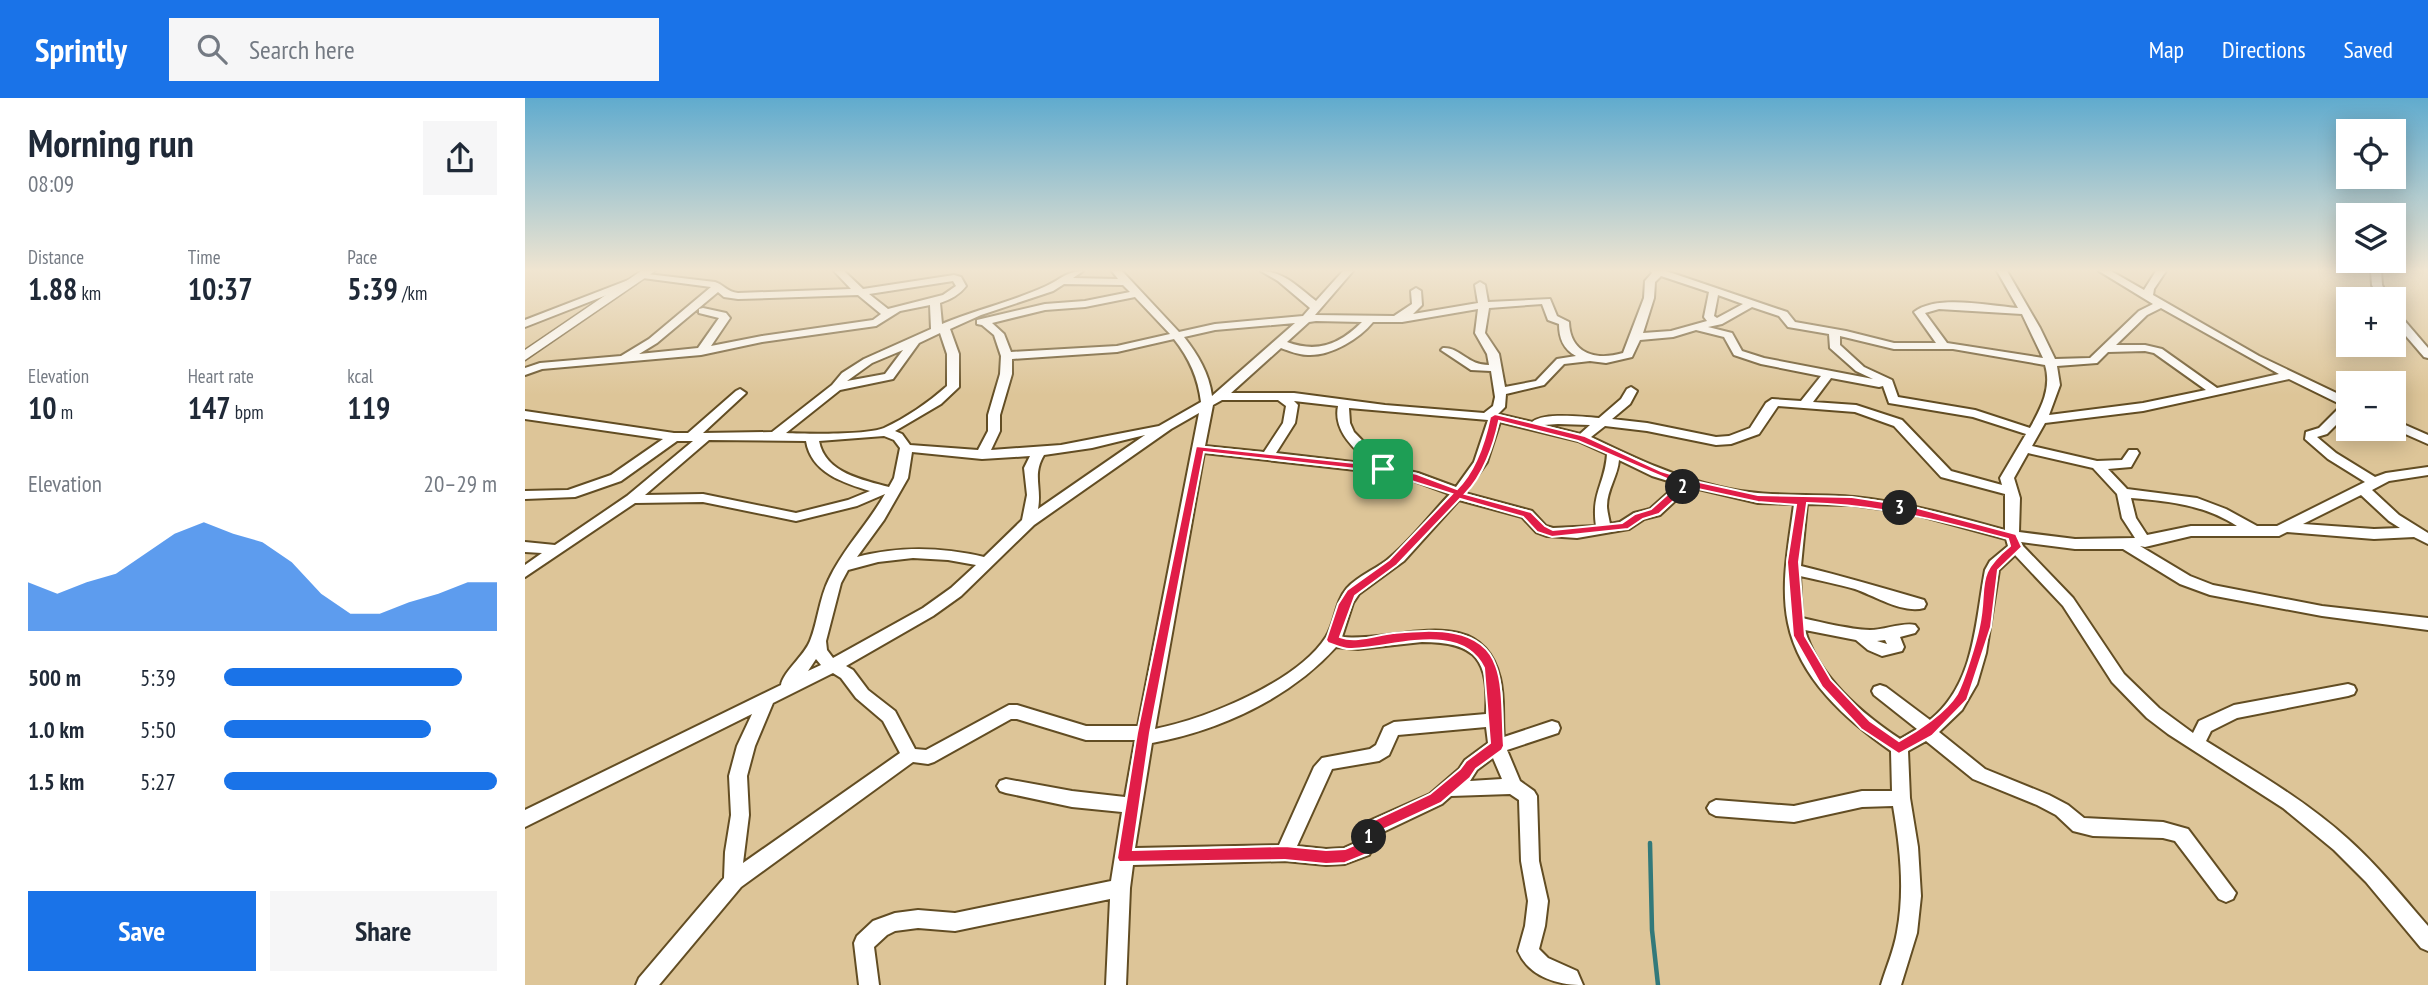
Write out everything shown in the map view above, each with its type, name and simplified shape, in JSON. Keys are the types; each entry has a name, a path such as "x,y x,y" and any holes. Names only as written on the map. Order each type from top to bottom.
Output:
{"street":[{"path":"525,324 553,312"},
{"path":"525,356 587,312"},
{"path":"624,359 653,341 687,312"},
{"path":"701,352 725,318 710,312"},
{"path":"885,432 936,401 953,387 953,355 940,330 937,312"},
{"path":"775,436 855,369 886,351 962,322 979,312"},
{"path":"962,322 985,322 1023,312"},
{"path":"1154,312 1192,354 1214,400"},
{"path":"525,819 833,666 928,612 956,592 1029,522 1167,426 1214,400 1312,312"},
{"path":"1394,320 1408,312"},
{"path":"1007,356 1117,349 1215,327 1307,319 1394,320 1447,312"},
{"path":"646,985 734,881 910,755 928,757 1009,712 1017,712 1086,733 1143,735 1187,730 1249,702 1291,678 1333,640 1344,604 1351,593 1393,562 1468,484 1490,441 1491,417 1499,407 1493,354 1480,333 1483,312"},
{"path":"1551,312 1552,318 1564,322 1562,334 1565,341 1587,358"},
{"path":"1499,391 1540,383 1561,361 1609,359 1628,355 1644,312"},
{"path":"1708,312 1715,323"},
{"path":"1636,337 1673,334 1715,323 1735,312"},
{"path":"1778,312 1792,325 1894,346 1944,346 2051,363 2089,362 2097,359 2144,312"},
{"path":"1920,312 1921,318 1944,346"},
{"path":"1899,748 1928,731 1962,696 1985,627 1992,570 2014,542 2014,508 2007,478 2040,420 2054,382 2051,363 2024,312"},
{"path":"2179,312 2288,376 2336,398"},
{"path":"525,372 540,366 701,352 762,339 876,323 888,313"},
{"path":"1278,343 1305,351 1318,351 1358,333 1368,321"},
{"path":"982,455 994,431 994,415 1006,374 1007,356 999,334 985,322"},
{"path":"1688,328 1719,331 1728,335 1738,353 1752,359 1890,385"},
{"path":"2406,329 2428,355"},
{"path":"1835,333 1834,346 1854,365 1888,382 1891,398 1896,401 1975,414 2032,432"},
{"path":"836,387 889,377 916,339"},
{"path":"2106,349 2145,348 2158,351 2213,390"},
{"path":"1447,350 1475,368 1495,368"},
{"path":"1806,402 1828,375"},
{"path":"2040,420 2143,407 2288,376"},
{"path":"1582,438 1626,401 1631,391"},
{"path":"525,572 632,499 740,393"},
{"path":"1214,400 1281,397 1491,417 1526,423 1582,438 1613,454 1687,483 1758,499 1852,501 1910,509 2014,542 2126,544 2191,531 2255,532 2288,528 2374,534 2414,532"},
{"path":"1269,454 1291,415 1292,405 1281,397"},
{"path":"1116,985 1119,888 1143,735 1199,449 1214,400"},
{"path":"1526,423 1558,420 1647,426 1716,441 1731,440 1755,431 1770,406 1776,402 1806,402 1856,409 1885,417 1907,431 1933,463 1946,474 2010,491"},
{"path":"1344,404 1341,419 1344,429 1383,469"},
{"path":"525,415 674,437 812,438 885,432 898,437 906,448 904,471 888,490 879,517 842,567 834,583 818,642 806,663 783,690"},
{"path":"2336,418 2323,431 2311,435 2312,439 2369,486 2382,508 2428,539"},
{"path":"906,448 982,455 1038,454 1167,426"},
{"path":"2406,430 2428,440"},
{"path":"525,495 570,494 616,478 674,437"},
{"path":"812,438 812,447 834,471 853,482 888,490"},
{"path":"2023,448 2097,465 2126,464 2133,453"},
{"path":"1199,449 1269,454 1383,469 1413,476 1458,494 1527,514 1541,529 1552,533 1624,526 1639,516 1655,512 1687,483"},
{"path":"1029,522 1034,495 1030,468 1038,454"},
{"path":"1604,530 1600,506 1612,472 1613,454"},
{"path":"2097,465 2123,493 2129,518 2145,542"},
{"path":"2288,528 2393,475 2428,471"},
{"path":"632,499 716,499 796,517 852,503 888,490"},
{"path":"2123,493 2191,500 2224,511 2255,532"},
{"path":"1801,501 1793,569 1799,636 1827,684 1865,725 1899,748"},
{"path":"2014,542 2068,601 2099,651 2136,697 2153,713 2279,796 2341,844 2380,884 2428,941"},
{"path":"2126,544 2185,580 2210,590 2322,611 2426,625"},
{"path":"525,547 558,550"},
{"path":"842,567 894,552 923,552 985,562"},
{"path":"1793,569 1919,604"},
{"path":"1796,622 1861,636 1875,648 1886,651 1896,648 1891,635 1910,629"},
{"path":"1333,640 1347,645 1392,638 1440,636 1473,644 1484,654 1491,668 1497,746 1513,786 1528,796 1530,861 1538,901 1528,951 1533,961 1543,968 1570,978 1573,985"},
{"path":"818,642 819,651 833,666 847,674 862,694 889,716 910,755"},
{"path":"2196,743 2205,726 2234,712 2348,690"},
{"path":"1880,691 1979,774 2043,800 2062,810 2080,825 2093,828 2163,830 2181,835 2226,893"},
{"path":"734,881 734,852 741,796 738,776 746,746 767,699"},
{"path":"1285,853 1323,766 1373,755 1383,750 1390,732 1394,729 1495,720"},
{"path":"1124,858 1285,853 1345,856 1362,849 1375,827 1436,799 1471,765 1497,746 1552,728"},
{"path":"1891,985 1907,933 1911,896 1899,748"},
{"path":"1006,786 1072,799 1132,805"},
{"path":"1449,789 1513,786"},
{"path":"1716,808 1794,814 1862,799 1901,798"},
{"path":"870,985 864,943 880,928 895,922 918,919 955,922 1119,888"}],"waterway":[{"path":"1650,843 1652,930 1658,985"}],"route":[{"path":"1383,469 1269,454 1199,449 1143,733 1124,858 1285,853 1345,856 1362,849 1375,827 1436,799 1465,774 1471,765 1497,746 1491,668 1484,654 1473,644 1440,636 1392,638 1347,645 1333,640 1344,604 1351,593 1393,562 1458,495 1527,514 1541,529 1552,533 1577,533 1624,526 1639,516 1655,512 1687,483 1758,499 1801,501 1793,562 1799,636 1827,684 1865,725 1899,748 1927,732 1962,696 1985,627 1992,570 1995,564 2016,547 2012,537 1910,509 1852,501 1758,499 1717,491 1687,483 1657,473 1582,438 1495,417 1490,441 1468,484 1459,493 1413,476 1383,469"}]}
